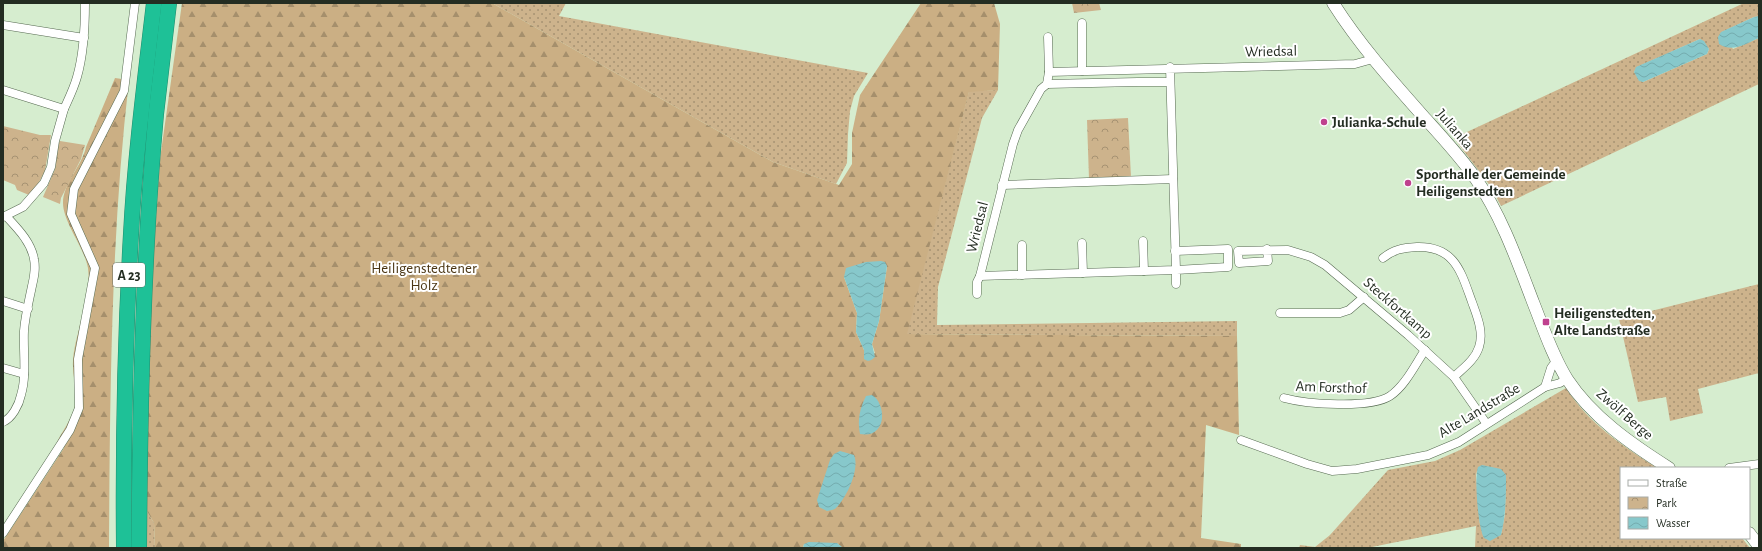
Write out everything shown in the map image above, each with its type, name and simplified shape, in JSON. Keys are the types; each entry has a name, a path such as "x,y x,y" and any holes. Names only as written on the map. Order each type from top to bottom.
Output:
{"highway":[{"name":"A 23","path":"124,548 125,370 131,234 141,113 154,3"},
{"name":"A 23","path":"139,548 142,345 148,234 156,114 169,3"}],"street":[{"path":"3,422 9,418 19,400 24,386 24,331 35,274 34,257 30,247 24,237 5,217 27,203 44,183 51,167 54,145 64,109 78,74 84,38 85,3"},
{"path":"3,532 70,430 78,414 80,397 78,359 95,268 73,219 70,208 74,189 124,91 134,3"},
{"name":"Julianka","path":"1333,3 1354,35 1373,59 1461,158 1486,194 1567,378"},
{"path":"1082,23 1082,71"},
{"path":"3,25 84,38"},
{"name":"Wriedsal","path":"977,294 977,282 980,276 1016,134 1042,89 1047,84 1049,72 1048,37"},
{"name":"Wriedsal","path":"1049,72 1170,67 1355,64 1373,59"},
{"path":"1170,67 1169,82 1176,284"},
{"path":"1047,84 1169,82"},
{"path":"3,90 64,109"},
{"name":"Wriedsal","path":"1002,185 1173,178"},
{"path":"1143,241 1144,271"},
{"path":"1082,243 1083,273"},
{"path":"1022,245 1022,275"},
{"path":"1383,258 1391,252 1403,248 1428,247 1440,250 1452,258 1460,269 1478,319 1481,332 1480,346 1473,359 1454,377"},
{"name":"Wriedsal","path":"980,276 1228,268 1228,249 1175,251"},
{"name":"Steckfortkamp","path":"1267,249 1288,250 1311,257 1332,270 1454,377 1486,423"},
{"path":"1280,313 1340,313 1349,310 1364,297"},
{"path":"3,302 28,309"},
{"name":"Am Forsthof","path":"1284,398 1298,402 1331,403 1368,403 1383,400 1390,396 1398,388 1425,350"},
{"path":"1545,387 1551,368 1558,360"},
{"path":"3,368 24,374"},
{"name":"Alte Landstraße","path":"1241,440 1307,464 1332,471 1357,469 1428,455 1459,442 1486,423 1545,387 1560,383 1567,378"},
{"name":"Zwölf Berge","path":"1567,378 1581,397 1607,423 1641,450 1667,467"},
{"path":"1736,467 1759,464"},
{"path":"1750,534 1759,546"}],"green space":[{"name":"Heiligenstedtener Holz","path":"182,3 492,3 773,162 839,185 852,164 852,133 860,95 921,3 994,3 1000,24 998,90 969,92 907,334 1237,336 1239,435 1206,425 1201,538 1241,544 1241,548 843,548 837,543 804,544 803,548 155,548 154,523 145,508 151,290 160,159","holes":["887,266 879,321 872,344 875,353 864,359 864,350 856,332 857,313 844,277"]},
{"path":"492,3 566,3 559,16 868,73 854,96 850,111 847,163 836,184 773,162"},
{"path":"1072,3 1099,3 1101,10 1074,13"},
{"path":"1744,3 1759,3 1759,16 1722,32 1733,49 1759,38 1759,84 1501,206 1491,187 1454,138","holes":["1700,39 1709,49 1707,54 1643,82 1634,72 1637,67"]},
{"path":"115,78 129,80 118,197 115,255 111,372 109,548 3,548 3,541 64,448 57,442 74,410 76,392 73,367 74,350 86,303 89,279 86,260 66,218 63,203 66,188 81,161"},
{"path":"998,90 982,118 938,287 937,325 1237,321 1237,336 906,334 969,91"},
{"path":"1128,118 1131,177 1089,179 1087,120"},
{"path":"3,126 40,135 51,135 45,171 38,184 29,195 17,190 15,185 3,180"},
{"path":"60,141 85,145 81,159 61,198 60,204 43,197 55,169 58,145"},
{"path":"1759,284 1759,373 1698,389 1703,413 1670,421 1666,397 1638,402 1619,319"},
{"path":"1566,388 1575,401 1595,423 1619,442 1656,467 1620,467 1620,539 1743,539 1750,548 1475,548 1476,526 1367,548 1299,548 1300,545 1315,547 1330,535 1388,470 1435,461 1460,450","holes":["1477,471 1506,475 1505,514 1501,535 1480,525 1476,475"]},
{"path":"145,508 154,523 155,548 146,548"}],"water":[{"path":"1759,16 1759,38 1734,48 1724,47 1719,44 1718,37 1721,32"},
{"path":"1700,39 1704,41 1709,49 1707,54 1643,82 1639,81 1634,72 1636,67"},
{"path":"866,262 885,262 887,266 879,321 872,344 875,357 868,361 864,359 864,350 856,332 857,313 844,277 846,268"},
{"path":"872,395 877,399 880,406 882,420 880,426 875,431 869,434 860,434 859,419 862,405 866,396"},
{"path":"840,451 854,455 854,475 848,490 840,503 835,509 827,511 819,507 817,500 830,460 834,454"},
{"path":"1482,465 1501,469 1506,475 1506,498 1503,528 1501,535 1490,541 1484,538 1478,514 1476,481 1478,467"},
{"path":"809,542 837,543 843,548 803,548 804,544"}],"place":[{"name":"Julianka-Schule","path":"1324,122"},
{"name":"Sporthalle der Gemeinde Heiligenstedten","path":"1408,183"},
{"name":"Heiligenstedten, Alte Landstraße","path":"1546,322"}]}
